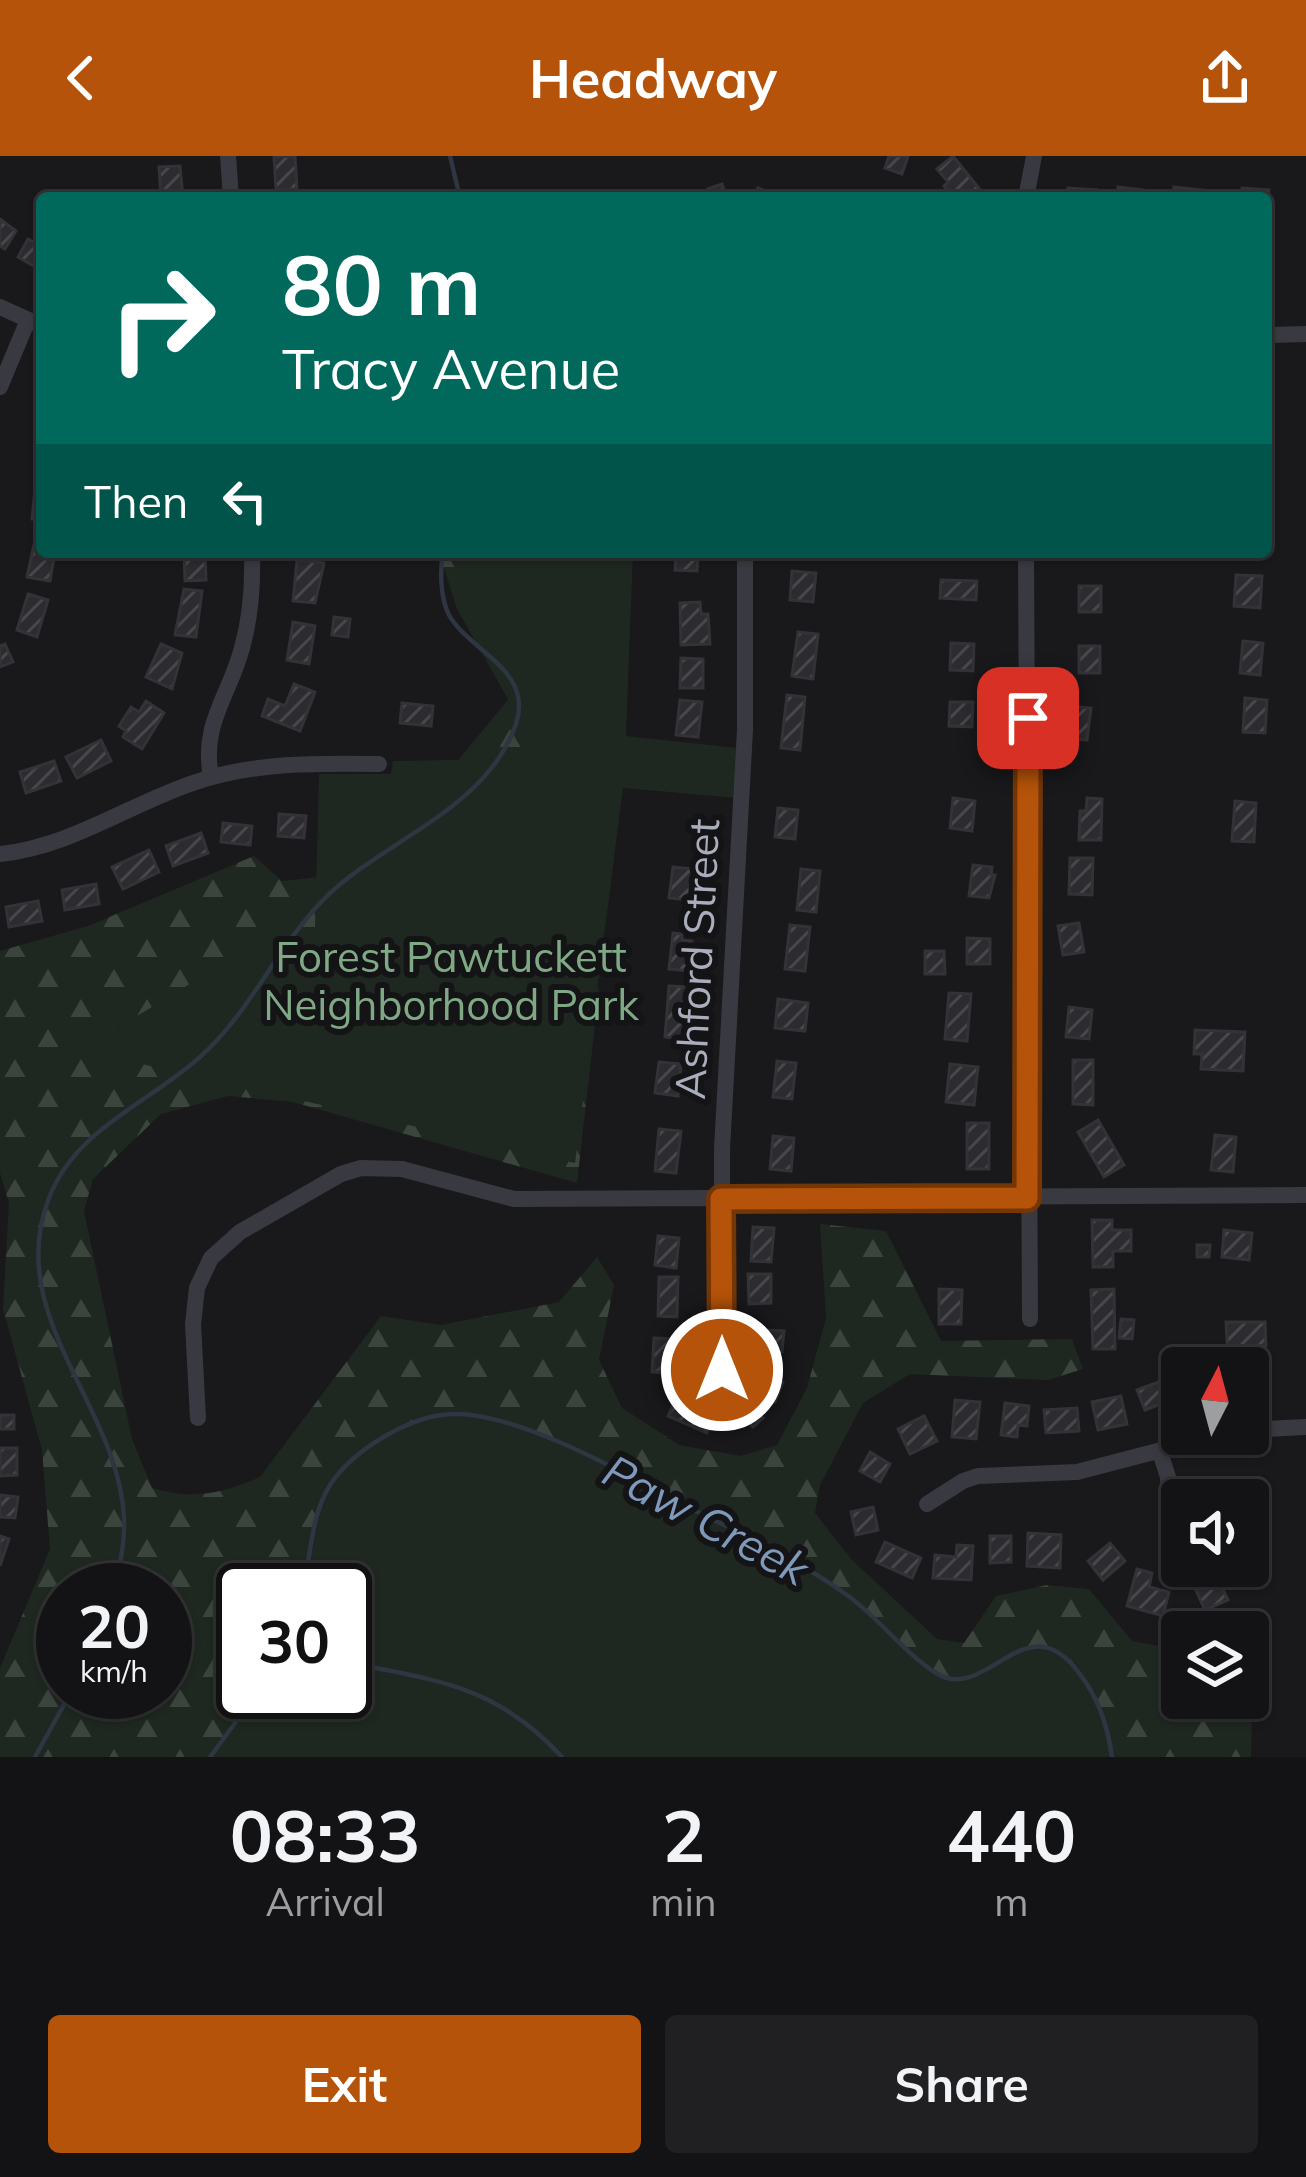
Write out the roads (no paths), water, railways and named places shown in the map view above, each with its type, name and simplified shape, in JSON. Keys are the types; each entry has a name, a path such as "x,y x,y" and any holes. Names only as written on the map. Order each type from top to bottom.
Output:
{"street":[{"path":"228,156 231,192"},
{"path":"1027,192 1034,156"},
{"path":"0,307 35,323 0,386"},
{"path":"1272,334 1306,334"},
{"path":"211,777 211,724 242,651 252,558"},
{"name":"Ashford Street","path":"722,1370 721,1199 745,730 745,558"},
{"path":"1026,558 1030,1318"},
{"path":"0,854 56,841 211,777 272,766 379,764"},
{"path":"198,1418 194,1305 202,1273 240,1232 341,1174 389,1167 514,1199 1306,1195"},
{"path":"1269,1429 1306,1426"},
{"path":"927,1504 978,1476 1077,1472 1160,1452 1168,1479"}],"waterway":[{"path":"450,156 459,192"},
{"path":"120,1563 124,1518 117,1477 104,1437 51,1322 41,1282 39,1241 49,1198 76,1153 95,1135 218,1040 323,900 457,802 502,754 516,724 516,689 449,615 442,584 443,558"},
{"name":"Paw Creek","path":"307,1563 323,1497 353,1459 419,1421 453,1414 480,1416 577,1450 792,1560 859,1604 936,1673 955,1679 972,1676 1023,1649 1041,1647 1059,1653 1092,1692 1112,1757"},
{"path":"372,1668 436,1681 488,1700 513,1714 562,1757"},
{"path":"35,1757 56,1719"},
{"name":"Paw Creek","path":"210,1757 238,1719"}],"park label":[{"name":"Forest Pawtuckett Neighborhood Park","path":"451,981"}]}
